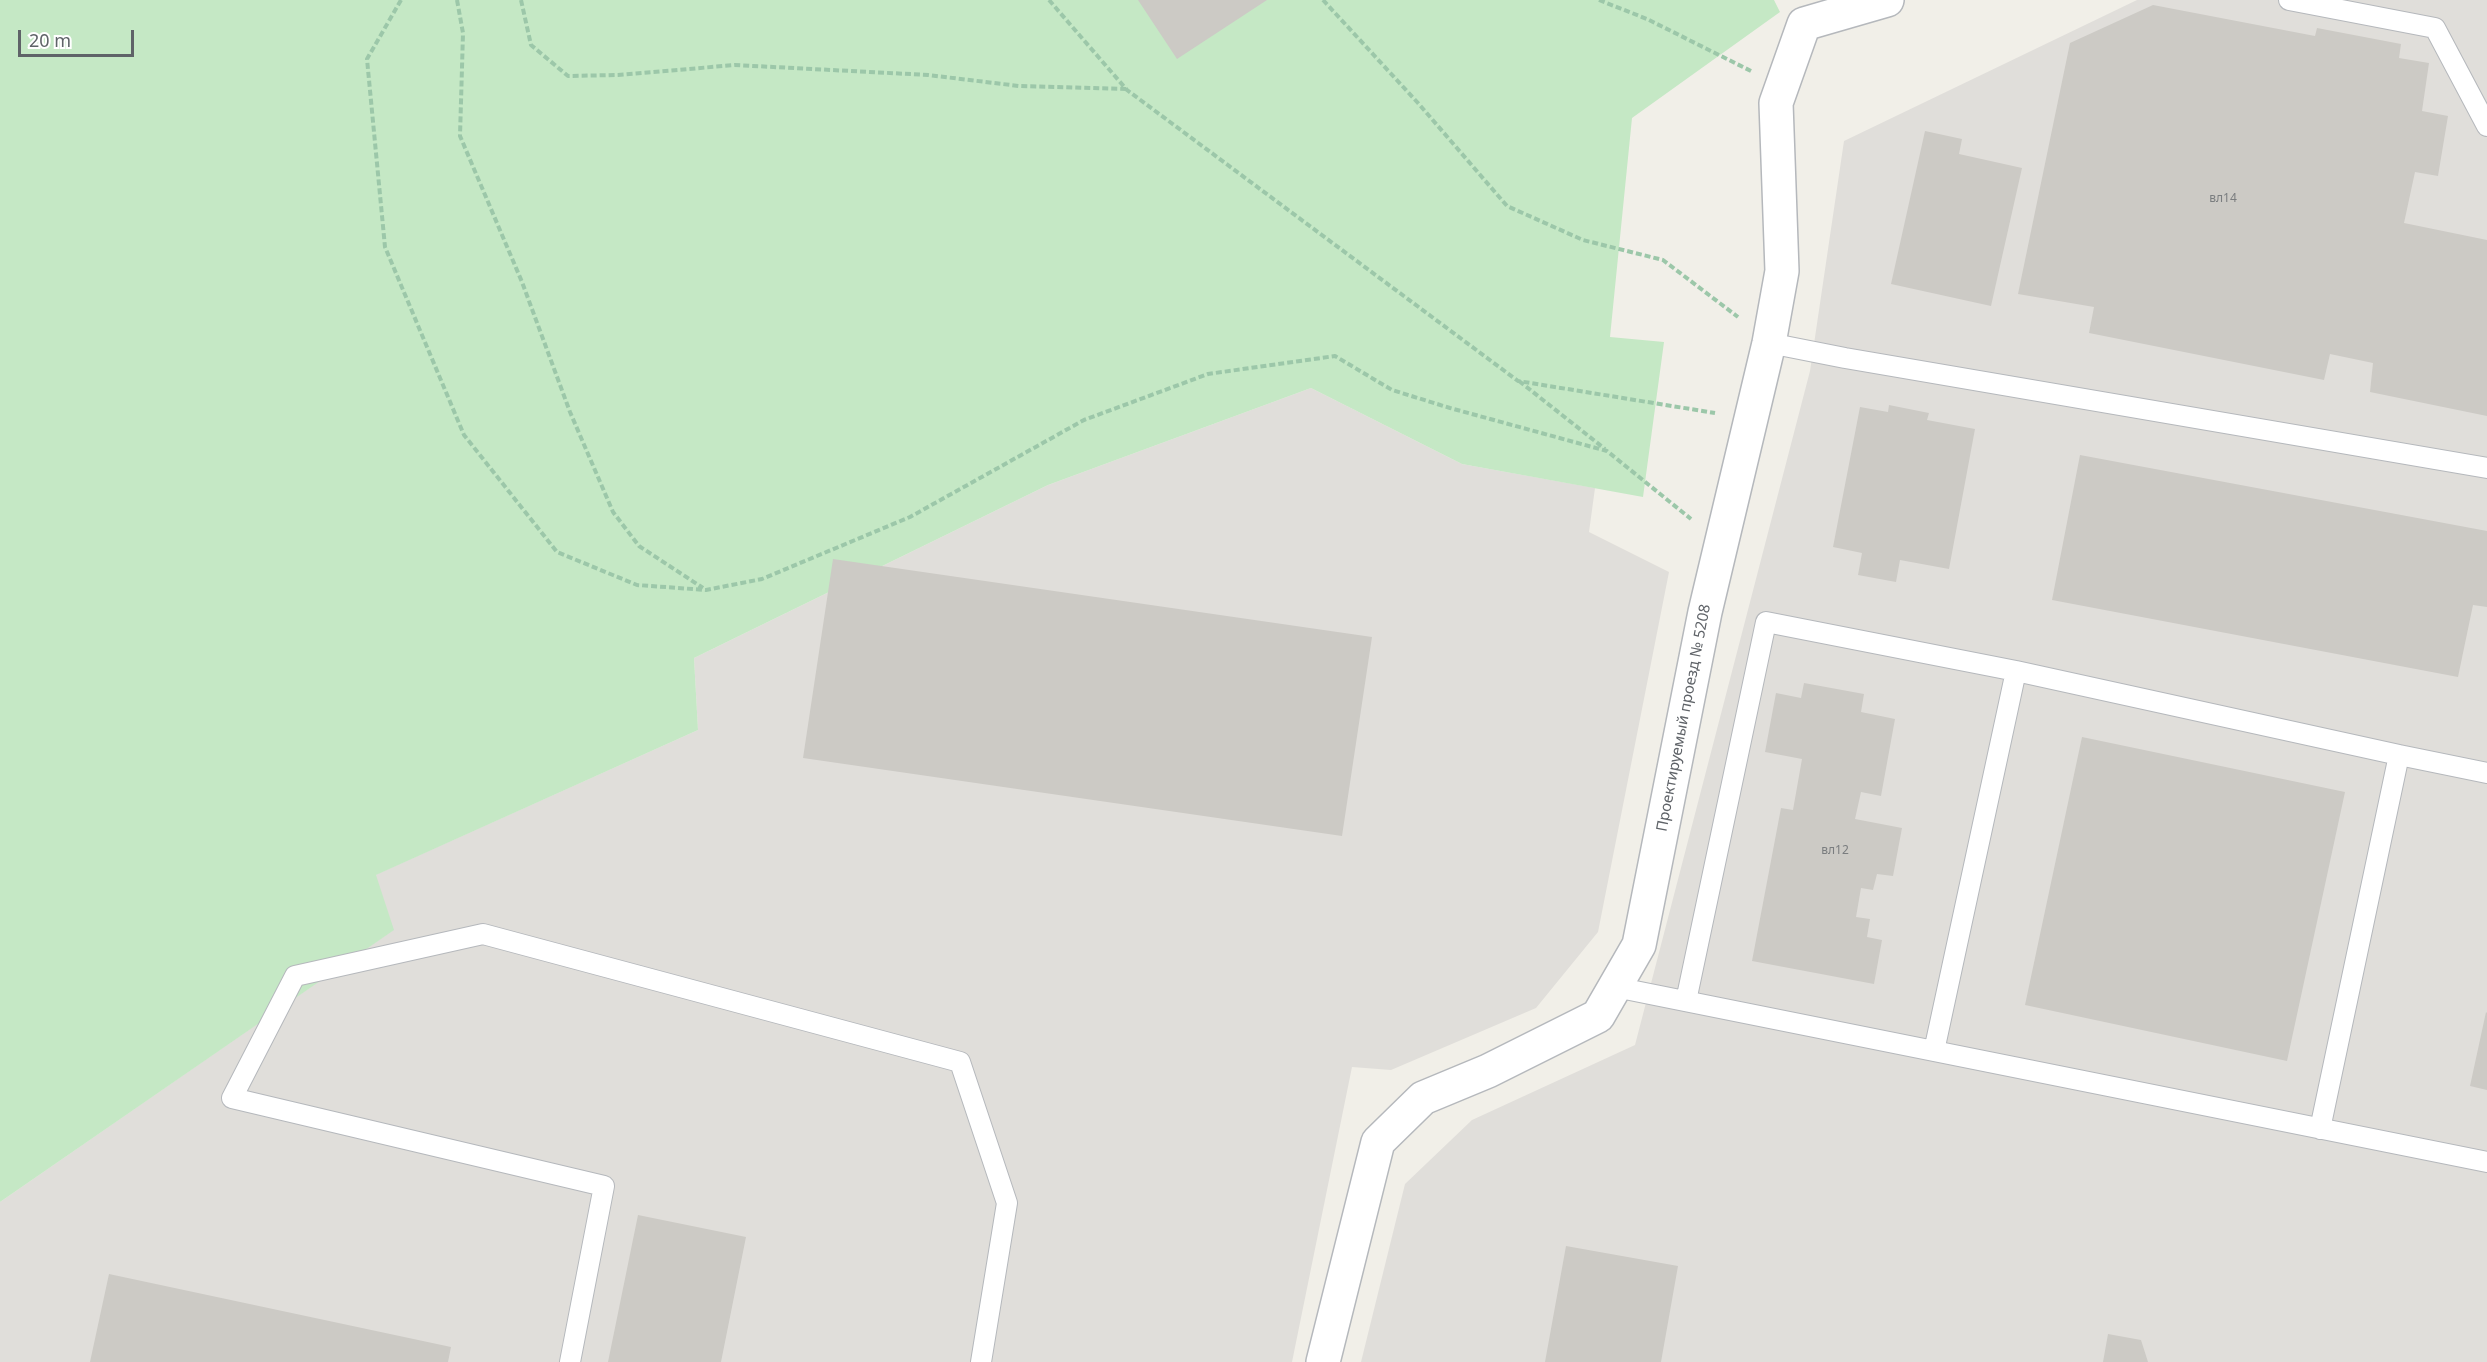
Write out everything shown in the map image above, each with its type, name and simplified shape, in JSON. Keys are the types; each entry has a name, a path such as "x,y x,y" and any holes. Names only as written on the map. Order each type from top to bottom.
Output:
{"street":[{"name":"Проектируемый проезд № 5208","path":"1323,1362 1378,1142 1423,1098 1488,1071 1598,1016 1639,945 1705,612 1769,343 1782,272 1776,103 1804,24 1887,0"}],"lane":[{"path":"2289,0 2435,28 2487,126"},
{"path":"1769,343 2487,468"},
{"path":"1686,1001 1766,622 2016,671 2487,773"},
{"path":"1934,1051 2016,671"},
{"path":"2320,1129 2399,755"},
{"path":"570,1362 604,1186 232,1098 295,976 483,934 960,1062 1008,1203 981,1362"},
{"path":"1615,987 2487,1162"}],"path":[{"path":"401,0 367,59 385,247 465,435 557,552 637,585 706,590 762,579 910,517 1084,420 1208,374 1335,356 1392,390 1607,451"},
{"path":"458,0 464,33 460,136 522,282 570,412 619,521 639,546 706,590"},
{"path":"521,0 531,45 568,75 618,75 735,64 928,75 1019,86 1127,90"},
{"path":"1048,0 1127,90 1518,381 1721,544"},
{"path":"1323,0 1418,103 1507,206 1583,240 1663,260 1719,301 1769,343"},
{"path":"1599,0 1647,19 1756,73 1776,103"},
{"path":"1518,381 1751,419"}],"shaded area":[{"path":"2137,0 2487,0 2487,1362 1361,1362 1405,1184 1472,1120 1635,1045 1810,371 1844,141"},
{"path":"1311,388 1462,464 1595,488 1589,532 1669,572 1598,932 1536,1008 1391,1070 1352,1067 1292,1362 0,1362 0,1202 393,930 375,875 698,730 694,658 1048,485"}],"green space":[{"path":"0,0 1774,0 1780,12 1632,118 1610,337 1664,342 1643,497 1462,464 1311,388 1048,485 694,658 698,730 376,875 394,930 0,1202"}],"building":[{"path":"1138,0 1267,0 1177,59"},
{"path":"2153,5 2315,36 2317,28 2401,44 2399,58 2429,63 2422,111 2448,116 2438,176 2415,172 2404,223 2487,240 2487,416 2370,392 2373,363 2330,354 2324,380 2089,333 2094,307 2018,294 2070,43"},
{"path":"1925,131 1962,139 1959,154 2022,168 1991,306 1891,284"},
{"path":"1889,405 1929,413 1927,420 1975,429 1949,569 1900,560 1896,582 1858,575 1862,553 1833,547 1860,407 1888,412"},
{"path":"2080,455 2487,531 2487,607 2473,605 2458,677 2052,600"},
{"path":"833,559 1372,637 1342,836 803,758"},
{"path":"1804,683 1864,694 1861,712 1895,719 1881,796 1861,792 1855,819 1902,828 1893,876 1877,874 1873,890 1861,888 1856,917 1870,919 1867,937 1882,940 1874,984 1752,961 1781,808 1793,810 1802,759 1765,752 1776,693 1801,698"},
{"path":"2082,737 2345,792 2287,1061 2025,1005"},
{"path":"2487,1013 2487,1090 2470,1086"},
{"path":"638,1215 746,1237 721,1362 608,1362"},
{"path":"1566,1246 1678,1266 1661,1362 1545,1362"},
{"path":"109,1274 451,1347 448,1362 90,1362"},
{"path":"2108,1334 2141,1340 2148,1362 2103,1362"}]}
